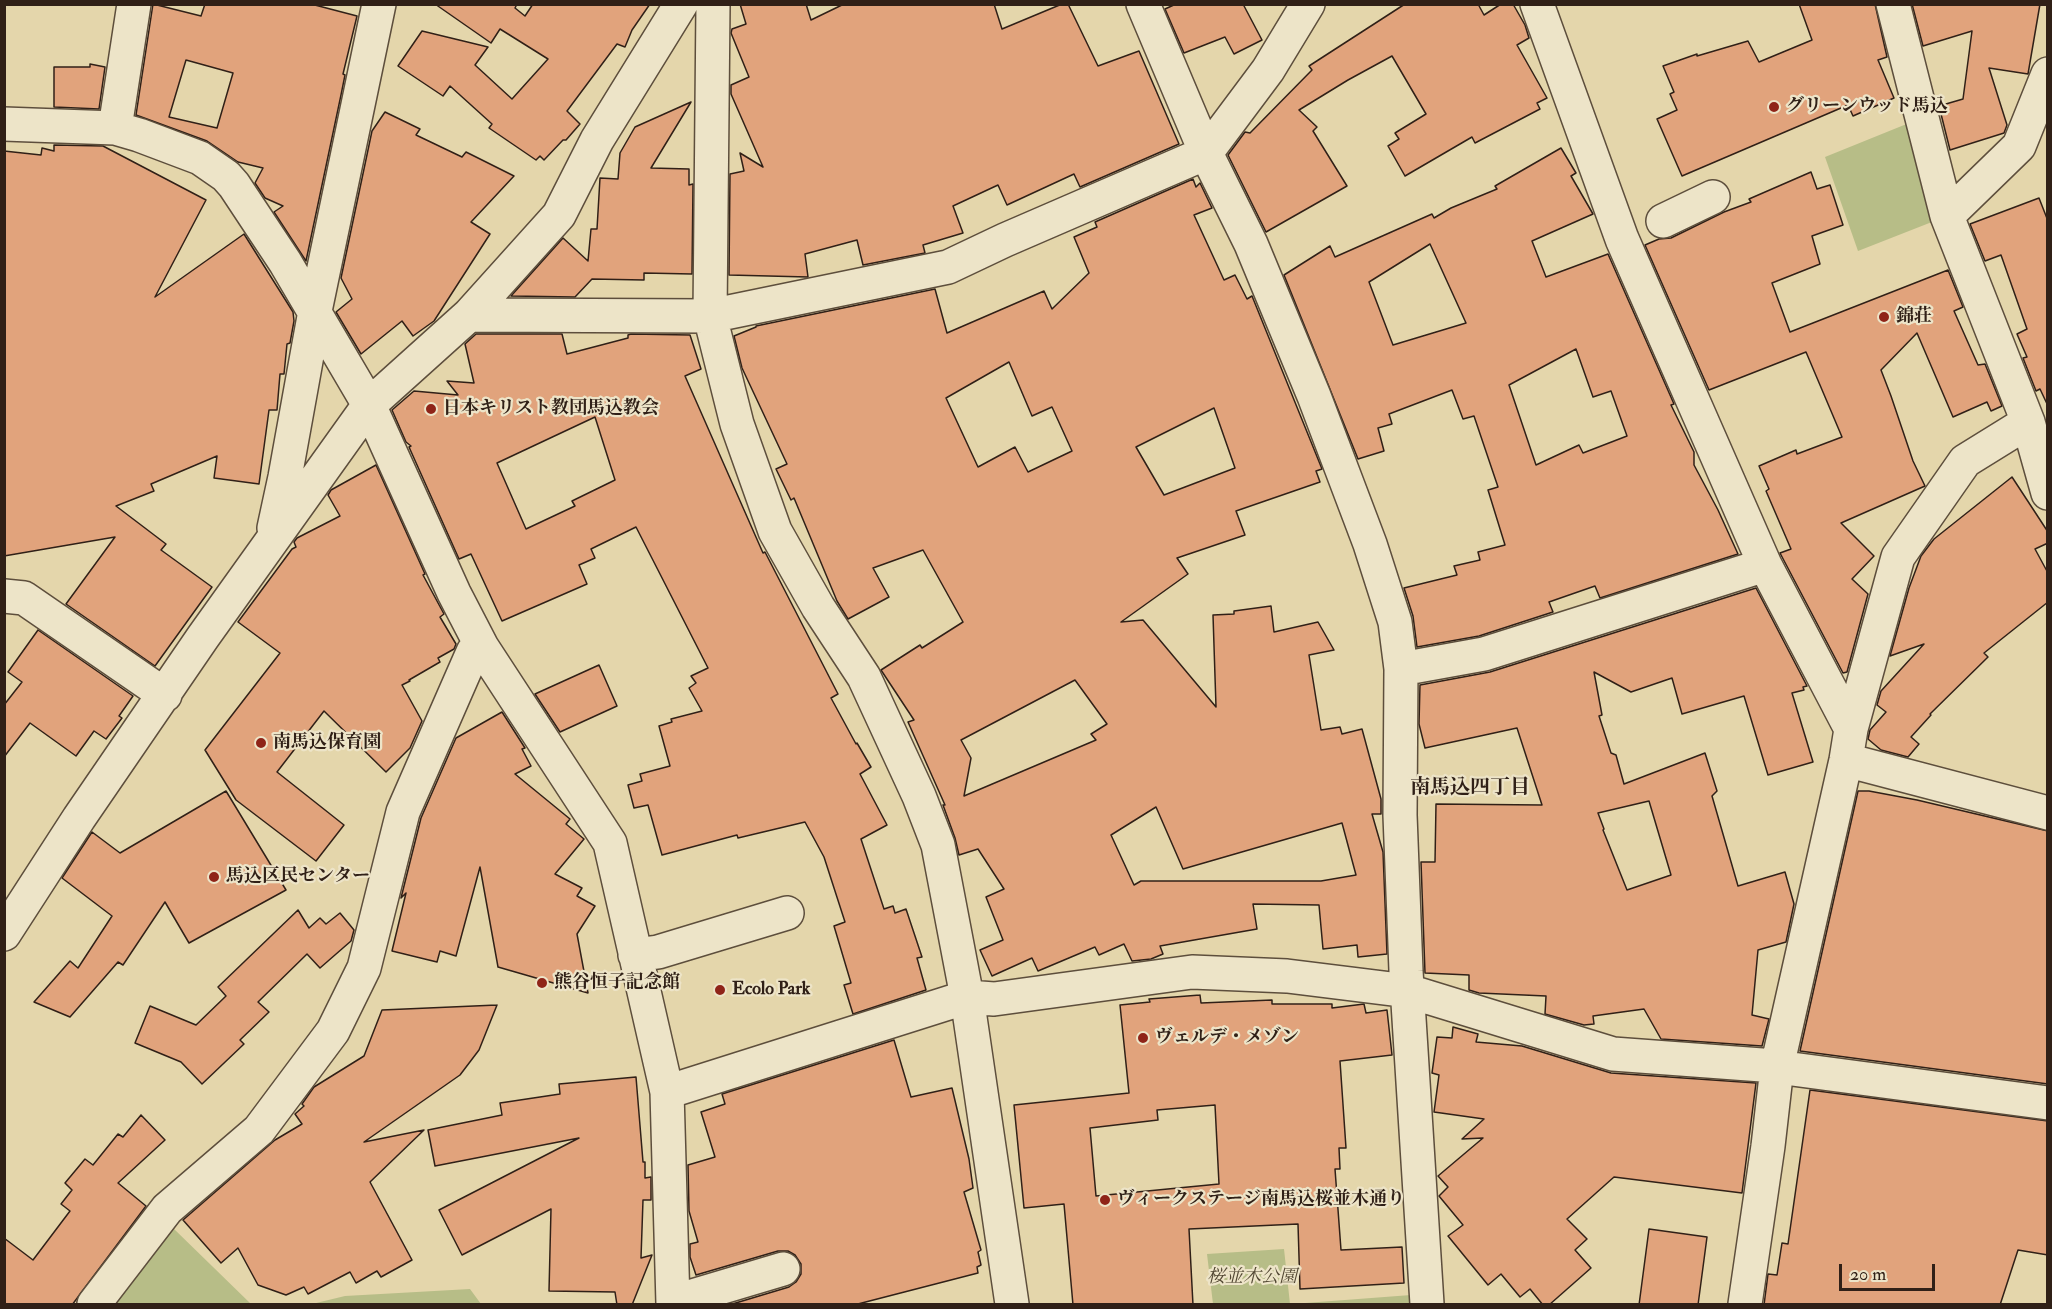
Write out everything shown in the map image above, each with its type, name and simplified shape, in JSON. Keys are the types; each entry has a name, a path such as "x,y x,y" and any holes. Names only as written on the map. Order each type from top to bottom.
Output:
{"street":[{"path":"115,128 134,4"},
{"path":"270,541 285,477 315,311 379,4"},
{"path":"4,934 79,818 270,541 369,405 469,315 559,215 597,140 681,4"},
{"path":"713,4 710,316 737,424 776,531 818,607 864,677 919,796 938,845 967,998 1012,1305"},
{"path":"1143,4 1206,153 1251,244 1322,417 1370,543 1395,622 1401,669 1400,815 1408,992 1427,1305"},
{"path":"469,315 710,316 948,267 1206,153 1268,70 1308,4"},
{"path":"1537,4 1622,239 1765,565 1849,745 2048,813"},
{"path":"1893,4 1947,216 2028,422 2045,477"},
{"path":"1947,216 2019,146 2048,74"},
{"path":"4,124 115,128 200,158 226,176 234,185 315,311 369,405 454,593 482,647 610,843 667,1092 673,1301 783,1269"},
{"path":"1663,221 1713,197"},
{"path":"1745,1305 1777,1067 1849,745 1898,557 1965,461 2028,422"},
{"path":"1401,669 1484,654 1765,565"},
{"path":"4,596 24,598 165,695"},
{"path":"94,1305 167,1209 259,1130 333,1032 364,968 403,812 473,652 482,647"},
{"path":"635,955 658,952 787,913"},
{"path":"667,1092 928,1008 967,998 994,999 1192,972 1287,976 1408,992 1613,1054 1777,1067 2048,1103"}],"green space":[{"path":"1914,121 1937,220 1858,251 1825,157"},
{"path":"173,1228 251,1304 112,1304"},
{"name":"桜並木公園","path":"1284,1249 1290,1304 1213,1304 1207,1254"},
{"path":"470,1289 481,1304 312,1304 345,1296"},
{"name":"桜並木公園","path":"1411,1295 1411,1304 1292,1304"}],"building":[{"path":"153,4 201,16 205,4 311,4 357,16 343,74 345,75 306,261 274,212 283,206 265,198 255,183 263,168 238,162 207,141 136,115","holes":["186,60 233,73 217,128 169,117"]},
{"path":"435,4 517,4 515,8 525,16 533,4 650,4 632,30 625,47 617,44 567,111 580,124 544,160 540,156 536,160 489,128 492,124 450,86 443,96 398,66 422,31 488,47 475,65 512,99 548,59 500,29 491,43"},
{"path":"740,4 806,4 811,20 844,4 994,4 1002,29 1062,4 1068,4 1098,66 1139,51 1179,144 1080,187 1074,174 1007,205 998,185 953,206 963,233 923,245 925,253 863,265 857,240 805,254 808,277 729,275 730,174 744,171 740,153 763,167 731,94 731,85 749,77 731,33 732,29 746,24"},
{"path":"1176,4 1243,4 1262,40 1234,54 1225,37 1184,53 1165,9"},
{"path":"1405,4 1478,4 1484,15 1501,4 1513,4 1525,25 1529,38 1517,45 1547,98 1537,103 1540,109 1475,143 1472,137 1405,176 1388,146 1399,139 1395,133 1426,114 1392,56 1299,110 1317,127 1313,131 1347,186 1266,232 1228,155 1245,132 1250,133 1312,70 1309,66"},
{"name":"グリーンウッド馬込","path":"1799,4 1875,4 1887,57 1878,60 1894,98 1853,116 1848,105 1682,176 1657,119 1677,110 1670,94 1674,92 1663,66 1697,54 1697,56 1748,41 1759,62 1812,40"},
{"path":"1912,4 2040,4 2028,74 1989,68 2007,125 2004,133 1950,150 1939,106 1963,99 1972,31 1923,46"},
{"path":"90,64 105,67 99,109 54,107 54,67 90,67"},
{"path":"691,102 651,168 689,169 689,185 693,184 692,274 644,273 644,280 592,279 575,297 511,296 563,238 588,261 591,229 597,229 600,178 618,179 620,153 635,127"},
{"path":"385,112 420,129 416,135 462,157 466,152 514,176 471,222 490,234 434,321 413,336 402,321 361,354 336,312 352,299 341,278 372,131"},
{"path":"54,145 103,146 206,200 155,297 244,234 293,312 294,321 290,343 287,344 284,374 280,374 277,410 269,410 259,484 214,478 217,456 151,484 154,491 116,506 166,544 161,550 212,587 155,666 66,604 115,537 4,556 4,151 41,155 42,148 54,151"},
{"path":"1561,148 1576,173 1571,176 1593,214 1532,241 1546,277 1608,254 1674,404 1671,405 1694,452 1694,465 1738,554 1600,598 1595,586 1549,602 1553,612 1479,636 1417,647 1413,616 1404,588 1457,575 1454,566 1480,560 1478,552 1505,545 1488,490 1498,487 1474,416 1463,419 1452,390 1389,414 1392,424 1378,428 1384,451 1358,459 1284,275 1330,246 1335,257 1432,214 1434,218 1451,208 1497,189 1495,186","holes":["1430,244 1466,323 1393,345 1369,282","1576,349 1593,397 1611,391 1627,436 1583,453 1579,445 1536,465 1509,385"]},
{"path":"1811,172 1817,189 1830,185 1843,225 1812,236 1820,264 1772,283 1790,332 1948,270 1963,307 1954,311 1978,365 1985,364 2002,406 1991,411 1987,402 1953,417 1917,333 1881,370 1913,461 1925,486 1841,523 1874,556 1852,579 1868,594 1847,672 1843,673 1780,553 1791,549 1766,491 1769,489 1759,466 1796,450 1797,454 1842,437 1806,352 1709,390 1645,245 1659,239 1671,238 1724,212 1751,202 1749,199"},
{"path":"1193,179 1196,187 1200,183 1212,208 1194,215 1224,280 1235,275 1247,299 1252,296 1322,469 1316,471 1320,482 1236,511 1245,535 1177,558 1188,574 1121,622 1143,620 1216,707 1213,615 1234,614 1234,611 1271,606 1274,632 1318,622 1334,650 1309,655 1321,730 1340,727 1342,734 1362,729 1381,799 1381,814 1372,814 1383,852 1387,954 1358,957 1357,945 1323,949 1319,905 1253,904 1257,929 1160,946 1163,954 1151,959 1132,961 1124,944 1099,955 1095,947 1038,971 1032,958 992,976 980,950 1003,940 986,897 1004,889 978,849 959,855 943,805 945,805 908,722 914,720 881,670 920,645 922,648 963,622 923,550 873,568 889,597 848,619 837,601 794,498 791,500 776,469 787,464 742,368 734,336 756,326 935,289 947,333 1044,291 1052,309 1089,273 1074,237 1097,227 1095,222","holes":["1009,362 1032,416 1052,407 1072,451 1028,472 1015,447 978,467 946,398","1214,408 1235,468 1164,495 1136,447","1075,680 1107,724 1091,734 1096,740 964,796 971,758 961,740","1156,807 1183,869 1342,823 1356,875 1321,881 1141,881 1134,885 1111,835"]},
{"path":"2039,198 2048,221 2048,406 2040,389 2036,391 2023,358 2027,357 2017,334 2027,329 2001,255 1985,261 1970,224"},
{"path":"476,334 562,334 567,354 628,338 631,334 690,335 701,369 685,376 763,553 765,552 838,694 831,698 871,767 860,774 887,825 861,839 884,909 893,906 895,913 906,909 922,957 917,958 926,990 853,1014 844,985 851,983 834,926 845,922 824,857 805,822 738,838 737,835 662,855 648,805 634,808 628,785 642,781 640,774 670,766 659,726 672,722 671,719 702,711 689,688 696,683 691,676 708,668 636,527 591,549 595,558 579,565 587,584 502,621 471,554 459,559 409,447 411,446 406,442 392,410 414,391 458,395 447,381 474,383 465,344","holes":["595,417 615,480 572,501 575,506 526,529 497,463"]},
{"path":"376,465 425,574 423,575 444,614 440,617 456,644 454,649 438,658 440,662 402,685 422,721 410,748 386,772 324,711 277,772 344,825 316,861 236,800 205,750 280,653 238,622 292,549 296,547 294,542 297,538 340,516 328,495 331,490"},
{"path":"2012,477 2048,532 2048,543 2035,549 2048,573 2048,602 1984,653 1988,657 1930,714 1911,737 1919,744 1908,757 1881,750 1868,739 1870,730 1886,712 1877,705 1881,691 1924,644 1890,656 1909,588 1921,556 1934,539"},
{"path":"1756,588 1807,686 1803,687 1804,690 1792,693 1813,762 1768,775 1744,696 1682,714 1672,678 1631,692 1594,672 1602,715 1599,716 1611,753 1616,755 1624,784 1705,753 1717,791 1712,796 1738,886 1785,872 1794,904 1786,942 1758,950 1752,1015 1769,1019 1762,1046 1661,1039 1644,1009 1593,1016 1594,1024 1584,1025 1545,1014 1546,996 1479,993 1469,990 1469,975 1425,973 1421,862 1435,862 1436,804 1542,805 1517,728 1425,748 1419,724 1420,685 1490,672","holes":["1649,801 1671,875 1627,890 1598,813"]},
{"path":"38,630 133,696 119,716 122,718 106,739 94,731 76,756 30,723 4,757 4,705 22,682 8,672"},
{"path":"599,665 617,706 560,732 535,694"},
{"path":"502,712 525,748 522,749 531,766 515,774 570,819 566,824 584,839 555,874 582,888 577,896 595,906 577,934 588,993 498,967 480,867 456,956 440,951 437,962 392,951 406,893 401,898 421,818 456,738"},
{"path":"226,791 286,890 189,943 165,902 123,965 118,962 70,1017 34,1002 70,961 78,968 112,916 62,878 92,832 120,853"},
{"path":"1858,791 1917,800 2048,831 2048,1084 1800,1051"},
{"path":"298,910 309,928 320,918 326,924 340,913 354,930 351,941 320,968 307,954 258,1002 269,1012 240,1040 244,1044 202,1084 181,1062 135,1043 150,1006 196,1025 226,996 218,987"},
{"path":"1200,995 1201,1003 1272,1000 1272,1004 1332,1004 1332,1008 1364,1004 1366,1013 1387,1010 1392,1055 1340,1061 1346,1148 1339,1148 1340,1169 1335,1169 1341,1250 1402,1247 1404,1283 1300,1289 1298,1224 1189,1229 1193,1305 1073,1305 1064,1204 1024,1208 1014,1105 1129,1093 1120,1005 1150,1002 1149,999","holes":["1215,1105 1219,1184 1096,1196 1090,1128 1158,1120 1157,1110"]},
{"path":"497,1005 479,1050 460,1075 364,1142 424,1130 370,1182 412,1260 381,1277 377,1271 356,1283 350,1272 308,1294 304,1287 286,1295 258,1285 238,1248 221,1263 183,1220 275,1140 302,1124 295,1114 304,1106 302,1104 314,1087 364,1056 382,1010"},
{"path":"1453,1027 1478,1034 1476,1042 1522,1046 1611,1073 1756,1083 1742,1193 1614,1177 1567,1219 1587,1239 1575,1250 1591,1268 1549,1305 1543,1305 1530,1289 1520,1297 1501,1274 1488,1285 1448,1236 1463,1225 1439,1196 1448,1187 1438,1176 1483,1138 1462,1139 1484,1119 1434,1112 1439,1075 1432,1073 1437,1037 1452,1038"},
{"path":"894,1040 911,1097 952,1088 969,1159 973,1188 964,1192 981,1250 978,1252 981,1265 977,1267 978,1273 854,1305 729,1305 789,1287 801,1274 801,1264 795,1255 788,1251 778,1251 696,1275 690,1257 690,1244 698,1242 689,1211 688,1165 715,1157 701,1112 725,1104 722,1094"},
{"path":"636,1077 645,1178 651,1177 651,1200 643,1200 641,1258 652,1255 632,1305 617,1305 615,1292 549,1291 551,1209 462,1255 439,1210 579,1138 435,1166 428,1130 502,1115 500,1103 560,1094 559,1084"},
{"path":"1810,1090 2048,1121 2048,1255 2018,1250 2000,1305 1764,1305 1768,1274 1777,1275 1782,1243 1788,1244"},
{"path":"141,1115 165,1140 118,1183 146,1206 72,1305 4,1305 4,1238 33,1260 70,1211 61,1204 72,1190 65,1183 85,1159 93,1165 118,1134 123,1137"},
{"path":"1649,1229 1707,1237 1698,1305 1639,1305"}],"place":[{"name":"グリーンウッド馬込","path":"1774,107"},
{"name":"錦荘","path":"1884,317"},
{"name":"日本キリスト教団馬込教会","path":"431,409"},
{"name":"南馬込保育園","path":"261,743"},
{"name":"馬込区民センター","path":"214,877"},
{"name":"熊谷恒子記念館","path":"542,983"},
{"name":"Ecolo Park","path":"720,990"},
{"name":"ヴェルデ・メゾン","path":"1143,1038"},
{"name":"ヴィークステージ南馬込桜並木通り","path":"1105,1200"}],"district":[{"name":"南馬込四丁目","path":"1470,789"}]}
